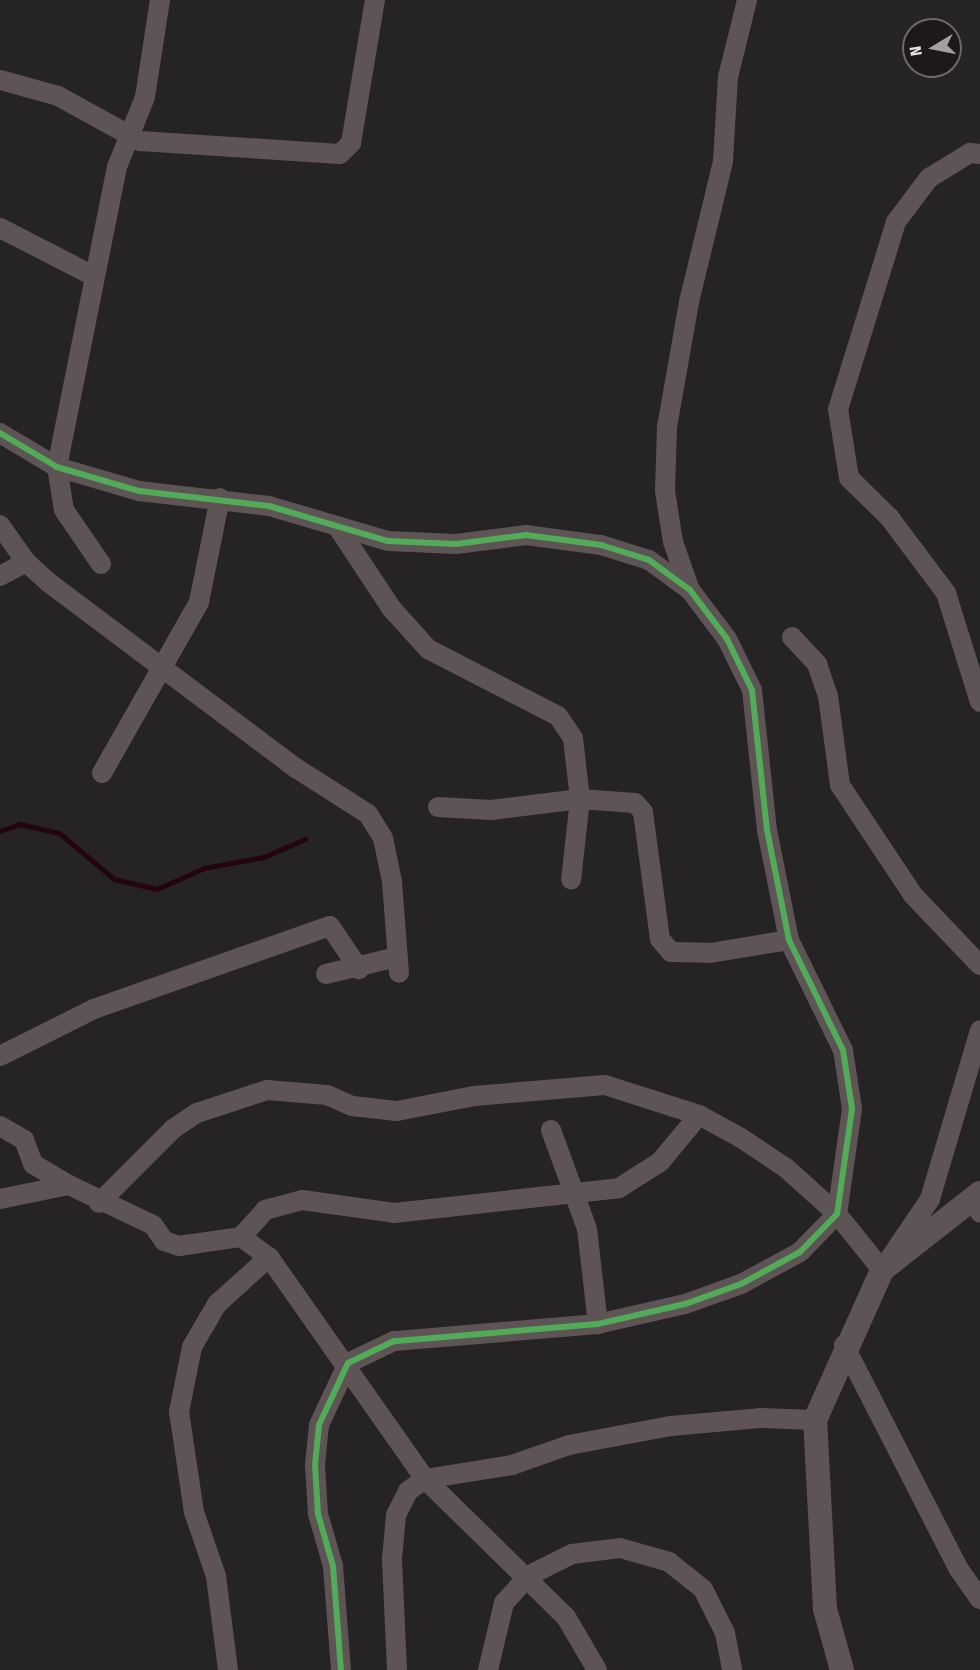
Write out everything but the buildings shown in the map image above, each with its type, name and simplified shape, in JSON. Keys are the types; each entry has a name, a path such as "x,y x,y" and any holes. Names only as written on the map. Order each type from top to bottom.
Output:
{"street":[{"path":"101,564 64,510 57,467 117,167 145,97 160,0"},
{"path":"0,80 58,96 129,136 319,157 340,154 351,143 375,0"},
{"path":"690,590 673,542 665,490 667,428 689,302 723,161 728,77 747,0"},
{"path":"980,154 970,153 929,178 896,222 838,409 849,478 889,517 946,593 980,702"},
{"path":"0,228 94,276"},
{"path":"0,433 57,467 139,491 220,498 337,526 388,541 456,544 526,535 601,545 649,560 690,590 727,639 752,690 767,830 789,940 843,1050 852,1109 837,1214 800,1252 741,1284 598,1324 394,1341 348,1364 319,1425 315,1465 318,1514 337,1598 341,1670"},
{"path":"102,773 167,666 199,602 220,498"},
{"path":"0,525 26,562 167,666 296,768 368,814 383,838 398,965 326,974"},
{"path":"337,526 392,609 428,650 558,716 573,738 580,799 571,880"},
{"path":"0,576 26,562"},
{"path":"792,637 817,664 828,696 840,785 913,895 980,965"},
{"path":"438,807 490,810 580,799 635,803 643,812 655,918 660,939 671,952 710,953 789,940"},
{"path":"0,1056 94,1009 330,926 359,969"},
{"path":"842,1670 825,1610 815,1420 844,1345 882,1270 930,1199 980,1030"},
{"path":"99,1203 173,1129 197,1113 267,1090 327,1095 352,1107 397,1111 474,1096 605,1085 699,1115 786,1168 837,1214 882,1270"},
{"path":"0,1126 24,1140 33,1164 99,1203 153,1225 164,1241 179,1246 241,1237 265,1210 302,1200 394,1213 574,1196 644,1177 699,1115"},
{"path":"551,1130 587,1229 598,1324"},
{"path":"0,1199 69,1185"},
{"path":"882,1270 979,1201"},
{"path":"241,1237 269,1257 348,1364 425,1479 528,1576 566,1617 597,1670"},
{"path":"228,1670 216,1576 194,1512 179,1412 192,1347 212,1312 269,1257"},
{"path":"844,1345 958,1568 980,1599"},
{"path":"397,1670 392,1559 396,1515 408,1491 425,1479 512,1465 569,1445 671,1426 760,1418 815,1420"},
{"path":"488,1670 504,1603 528,1576 572,1554 620,1548 669,1562 704,1589 725,1633 732,1670"}],"waterway":[{"path":"0,831 20,824 59,833 114,879 157,889 204,868 264,857 305,839"}],"cycle path":[{"path":"0,433 57,467 139,491 269,506 388,541 456,544 526,535 601,545 649,560 690,590 727,639 752,690 767,830 789,940 843,1050 852,1109 837,1214 800,1252 741,1284 685,1304 598,1324 394,1341 348,1363 319,1425 315,1465 318,1514 333,1566 341,1670"}]}
